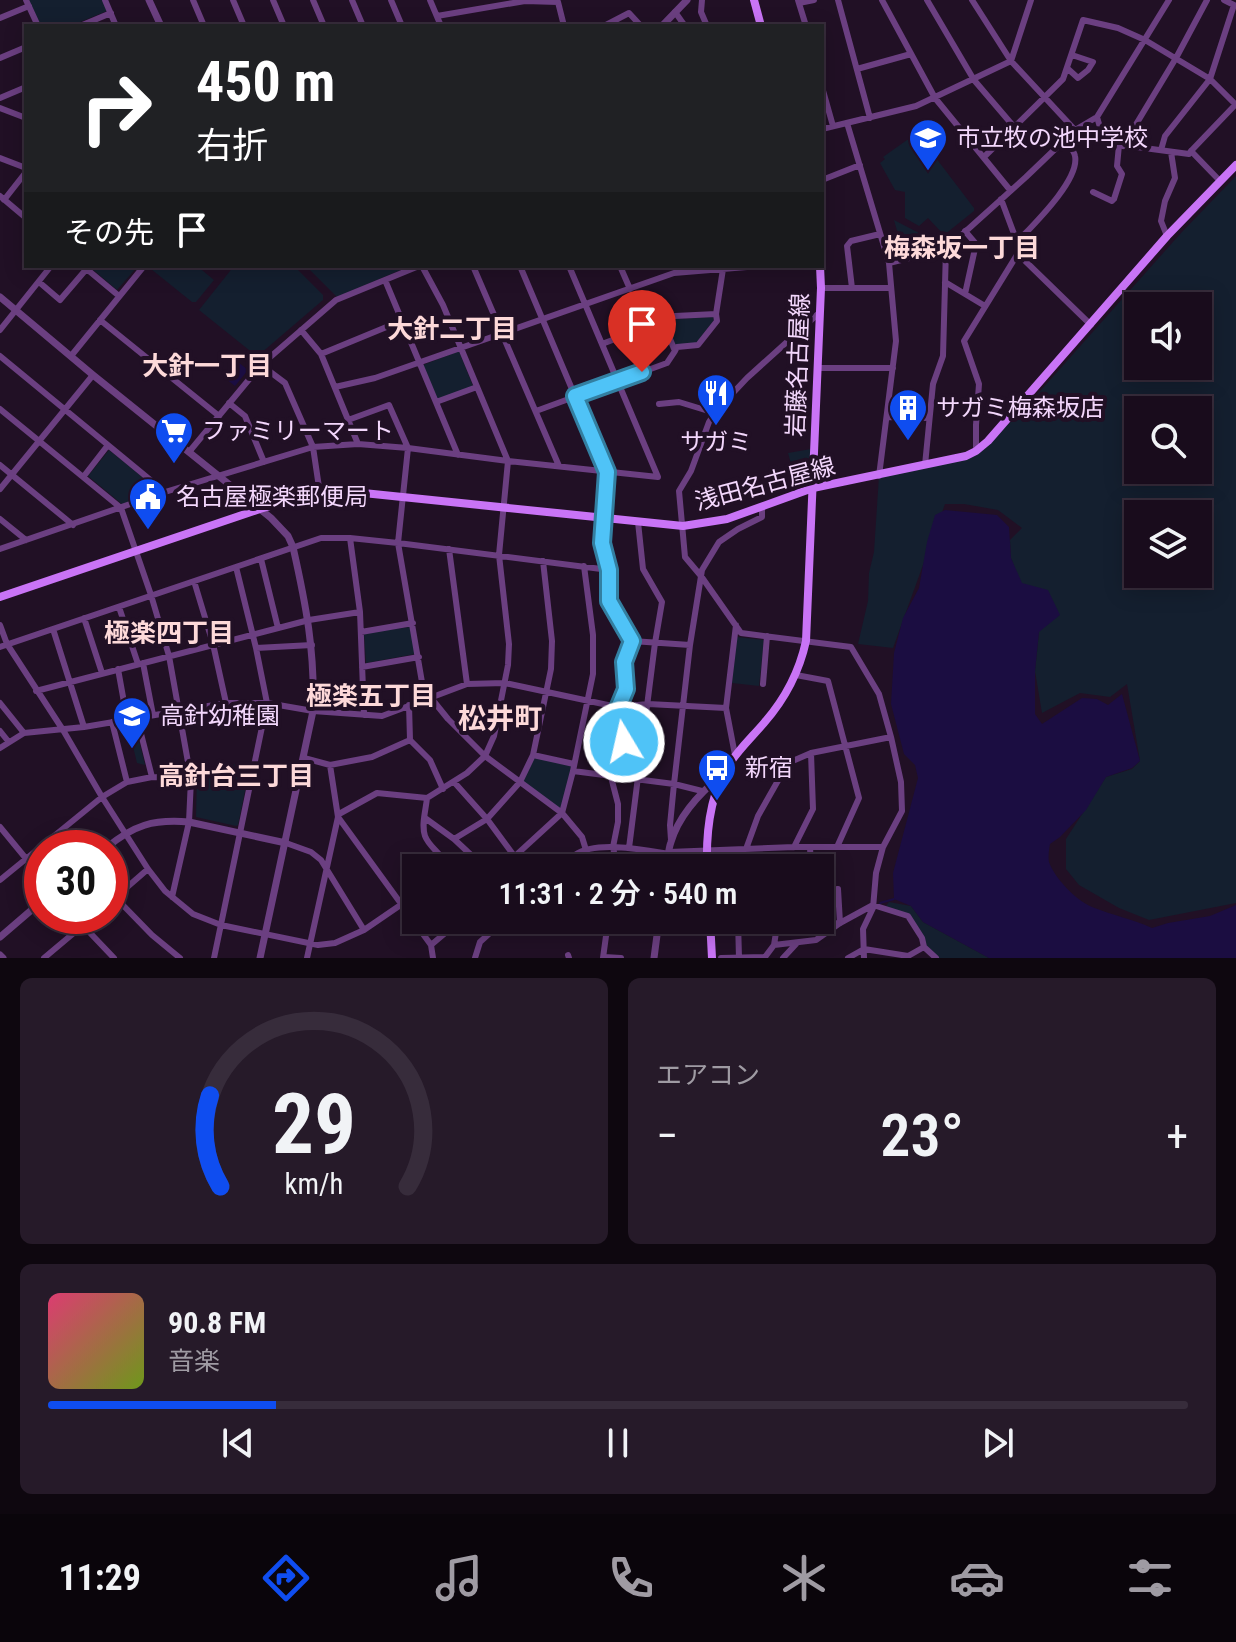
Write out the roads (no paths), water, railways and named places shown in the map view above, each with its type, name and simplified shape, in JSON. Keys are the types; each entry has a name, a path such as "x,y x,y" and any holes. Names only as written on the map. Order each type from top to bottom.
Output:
{"main road":[{"path":"754,0 760,24"},
{"name":"浅田名古屋線","path":"0,597 260,509 320,494 344,491 402,495 683,526 727,519 813,488 948,461 976,451 988,441 1167,236 1236,165"},
{"name":"岩藤名古屋線","path":"707,854 711,810 724,773 735,755 781,703 796,675 806,641 820,268"},
{"path":"711,934 712,958"}],"street":[{"path":"105,0 115,24"},
{"path":"149,0 160,24"},
{"path":"193,0 203,24"},
{"path":"233,0 243,24"},
{"path":"273,0 283,24"},
{"path":"313,0 323,24"},
{"path":"352,0 362,24"},
{"path":"391,0 401,24"},
{"path":"430,0 440,24"},
{"path":"664,24 687,0"},
{"path":"702,0 701,12 706,24"},
{"path":"805,24 799,2 814,0"},
{"path":"838,0 870,118"},
{"path":"882,0 935,98 1010,190"},
{"path":"927,0 974,80 1015,128"},
{"path":"972,0 1011,61 1075,130"},
{"path":"824,128 916,106 1011,61 1031,0"},
{"path":"889,263 946,249 1075,130 1097,117 1169,0"},
{"path":"1093,192 1112,201 1114,199 1122,174 1117,166 1121,146 1176,58 1207,0"},
{"path":"1161,150 1165,136 1210,79 1235,3 1224,0"},
{"path":"437,16 525,1 558,2 564,24"},
{"path":"0,18 28,3 37,24"},
{"path":"675,12 684,24"},
{"path":"85,24 111,13"},
{"path":"608,24 629,13 639,24"},
{"path":"984,157 1063,79 1083,20 1118,28 1145,40 1210,79 1236,105 1189,154 1110,144 1105,141 1097,117"},
{"path":"0,58 24,48"},
{"path":"857,69 911,54"},
{"path":"1067,68 1078,78 1093,62 1072,55"},
{"path":"0,98 24,88"},
{"path":"824,94 833,126"},
{"path":"0,108 24,117"},
{"path":"847,123 889,263 896,341 879,476"},
{"path":"1017,242 1053,203 1073,170 1075,155 1065,139"},
{"path":"1191,151 1220,181"},
{"path":"1167,236 1161,221 1175,178 1171,152"},
{"path":"0,158 24,169"},
{"path":"824,179 860,165"},
{"path":"24,172 2,198 24,216"},
{"path":"976,451 979,384 964,341 1020,250 1001,199"},
{"path":"965,231 976,244 965,294"},
{"path":"852,288 847,246 851,241 880,234"},
{"path":"925,465 933,384 943,356 946,249"},
{"path":"1018,254 1091,325"},
{"path":"0,330 50,268"},
{"path":"39,282 60,300 85,268"},
{"path":"87,268 119,296"},
{"path":"71,356 142,268"},
{"path":"189,452 261,365 336,300 416,268"},
{"path":"338,816 377,793 427,798 467,773 485,756 494,736 505,683 509,644 499,555 508,461 443,305 422,268"},
{"path":"474,268 559,466"},
{"path":"521,268 607,472 602,543 609,570 609,601 632,641"},
{"path":"0,549 165,492 313,447 358,444 408,448 658,477 570,268"},
{"path":"621,268 630,289"},
{"path":"335,387 375,378 461,349 630,289 672,270 722,268 717,321 698,345 677,347 667,363 536,411"},
{"path":"385,280 458,455"},
{"path":"945,282 985,306"},
{"path":"821,288 890,288"},
{"path":"0,297 260,509 280,527 293,547 309,620 314,678 313,711 260,958"},
{"path":"819,313 747,378 715,413 691,471 679,491 685,557 741,633 851,647 879,694 901,782 902,811 883,847 876,873 873,905 863,929 864,958"},
{"path":"602,344 675,316 716,314"},
{"path":"100,320 219,416"},
{"path":"662,320 675,351"},
{"path":"321,354 401,321"},
{"path":"301,330 321,354 358,444"},
{"path":"0,356 165,492"},
{"path":"261,365 285,383 313,447 320,494"},
{"path":"818,368 893,368"},
{"path":"0,489 93,375"},
{"path":"436,402 477,387"},
{"path":"659,404 679,402 715,413"},
{"path":"229,403 245,416 264,462"},
{"path":"348,420 389,405 408,448 398,543 423,688 448,719 485,756 562,813 582,837 586,850"},
{"path":"0,409 121,508 169,656 191,779 189,822 172,897"},
{"path":"887,417 929,418"},
{"path":"84,476 108,445"},
{"path":"0,465 73,525"},
{"path":"669,853 690,645 702,570 719,542 762,517 762,508"},
{"path":"0,519 26,540"},
{"path":"629,848 662,602 643,569 638,522"},
{"path":"4,646 321,538 398,543 609,570"},
{"path":"350,538 360,612 364,715"},
{"path":"449,549 467,684"},
{"path":"261,559 278,628"},
{"path":"454,839 487,819 520,782 533,755 551,669 552,641 543,561"},
{"path":"517,854 562,813 573,767 593,674 593,635 584,566"},
{"path":"214,958 267,703 236,567"},
{"path":"194,581 226,703"},
{"path":"119,607 140,663 153,715"},
{"path":"36,691 309,620 360,612"},
{"path":"84,618 102,673"},
{"path":"361,632 413,623"},
{"path":"0,625 4,646 63,730 123,830"},
{"path":"735,755 726,708 736,625"},
{"path":"53,629 84,727"},
{"path":"763,684 767,636"},
{"path":"632,641 690,645"},
{"path":"614,854 618,804 611,777 624,742 617,707 626,689 624,662 632,641"},
{"path":"256,648 312,645"},
{"path":"362,667 419,657"},
{"path":"118,669 127,719"},
{"path":"796,675 828,681 859,798 837,847"},
{"path":"0,748 24,733 84,727 226,703 267,703 313,711 382,716 467,684 505,683 617,707 684,704 726,708"},
{"path":"0,703 24,733"},
{"path":"409,705 410,740 430,760 443,789"},
{"path":"137,718 152,777"},
{"path":"112,722 127,782"},
{"path":"0,731 8,741"},
{"path":"745,854 758,816 788,763 811,753 891,737"},
{"path":"304,758 330,765 372,757 410,740"},
{"path":"794,847 813,809 811,753"},
{"path":"533,755 611,777 674,784 702,791"},
{"path":"308,958 338,816 330,765"},
{"path":"671,841 702,791 724,773"},
{"path":"61,830 102,797 127,782 152,777 191,779"},
{"path":"454,782 513,854"},
{"path":"427,798 423,827 425,836 439,854"},
{"path":"128,838 148,869 172,897 193,914 221,925 318,945 335,943 364,930 402,904 338,816"},
{"path":"425,818 470,854"},
{"path":"128,832 151,823 189,822 286,843 311,852 321,860 364,930"},
{"path":"0,827 24,856"},
{"path":"576,854 613,847 669,853 794,847 883,847"},
{"path":"810,847 810,854"},
{"path":"0,880 24,860"},
{"path":"128,886 148,869"},
{"path":"834,889 838,889 840,923"},
{"path":"774,945 816,940 873,905 908,916 924,947 936,958"},
{"path":"128,913 180,958"},
{"path":"0,937 24,916"},
{"path":"834,923 840,923"},
{"path":"44,958 74,934"},
{"path":"89,934 114,958"},
{"path":"423,934 431,945 433,958"},
{"path":"431,945 444,934"},
{"path":"475,958 480,942 489,934"},
{"path":"607,934 604,957 621,958"},
{"path":"654,958 657,934"},
{"path":"738,934 739,958"},
{"path":"721,958 765,957 774,945 776,934"},
{"path":"783,958 797,942"},
{"path":"848,958 864,949 908,957 924,947"},
{"path":"52,952 58,958"}],"waterway":[{"path":"880,903 894,899"}],"place":[{"name":"市立牧の池中学校","path":"928,172"},
{"name":"サガミ","path":"716,427"},
{"name":"サガミ梅森坂店","path":"908,442"},
{"name":"ファミリーマート","path":"174,465"},
{"name":"名古屋極楽郵便局","path":"148,531"},
{"name":"高針幼稚園","path":"132,750"},
{"name":"新宿","path":"717,802"}],"district":[{"name":"梅森坂一丁目","path":"962,248"},
{"name":"大針二丁目","path":"452,329"},
{"name":"大針一丁目","path":"207,366"},
{"name":"極楽四丁目","path":"169,633"},
{"name":"極楽五丁目","path":"371,696"},
{"name":"松井町","path":"500,718"},
{"name":"高針台三丁目","path":"236,776"}]}
